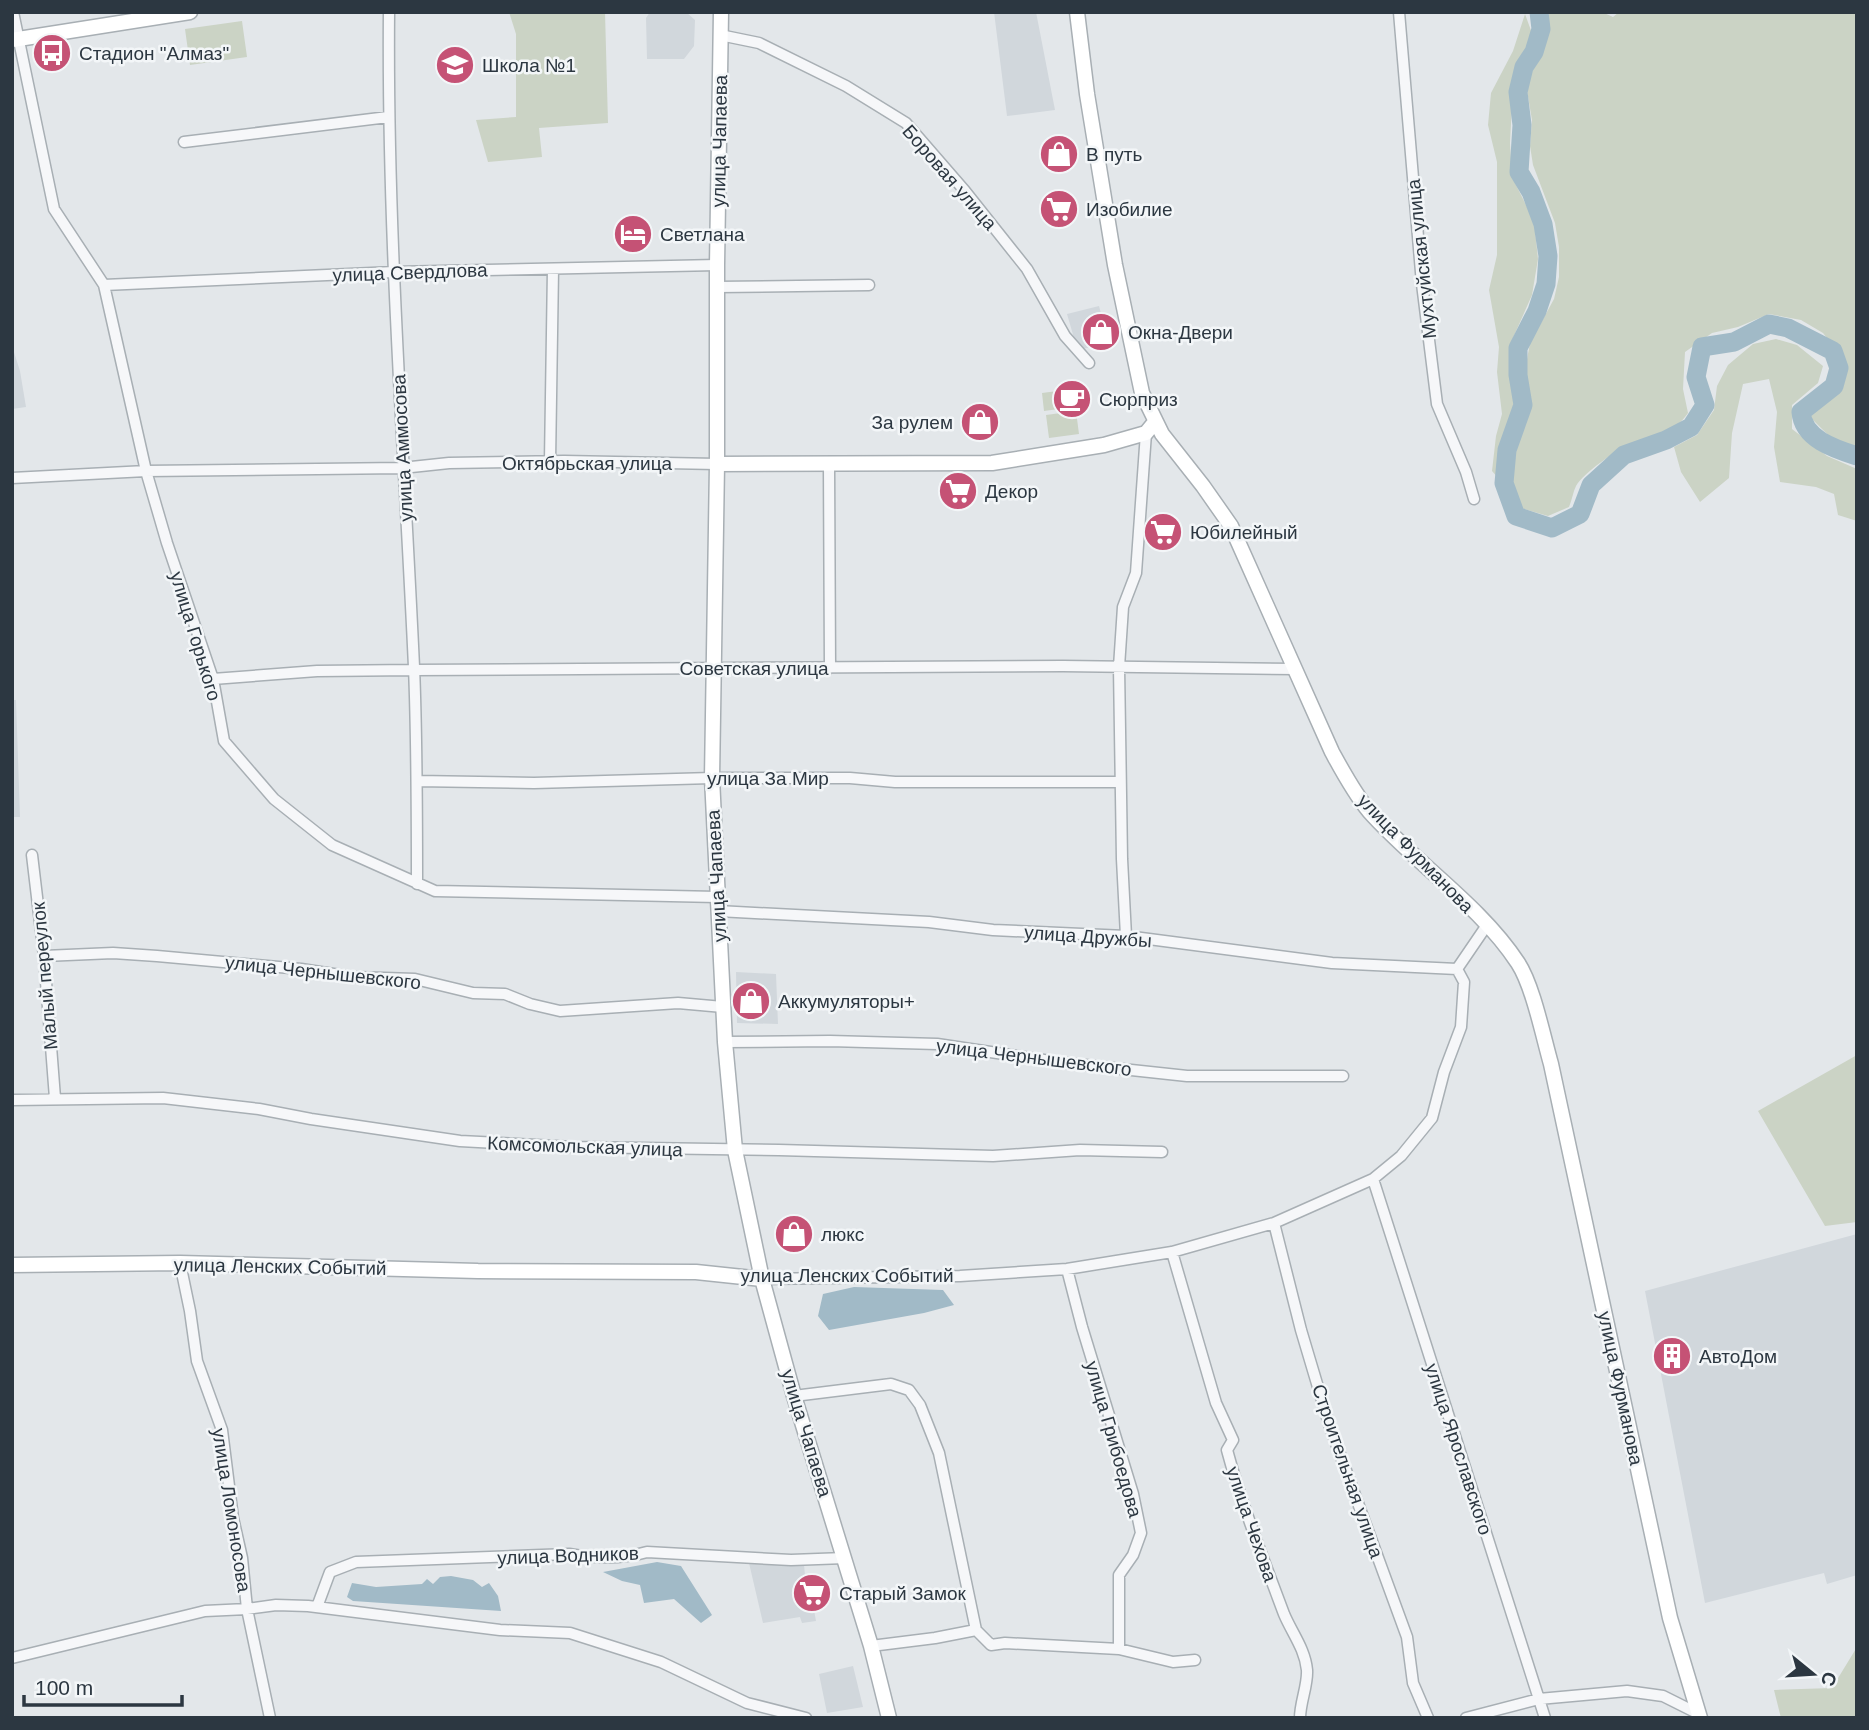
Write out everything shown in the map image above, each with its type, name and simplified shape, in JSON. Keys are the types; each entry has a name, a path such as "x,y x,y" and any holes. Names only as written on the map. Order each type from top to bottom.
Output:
{"main road":[{"path":"16,40 190,12"},
{"name":"улица Чапаева","path":"721,12 717,265 718,464 712,778 725,1042 735,1150 762,1279 794,1396 871,1646 889,1718"},
{"name":"улица Фурманова","path":"1077,12 1087,94 1115,265 1151,428 1231,526 1332,752 1369,810 1487,925 1519,964 1535,1006 1551,1064 1670,1618 1699,1715"},
{"name":"Октябрьская улица","path":"718,464 992,463 1104,445 1151,428"},
{"name":"улица Ленских Событий","path":"12,1265 180,1263 478,1271 696,1272 762,1279"}],"street":[{"name":"улица Горького","path":"13,12 16,40 54,209 104,285 146,471 167,543 214,679 224,741 274,799 332,845 435,891 717,904"},
{"name":"улица Аммосова","path":"389,12 388,117 402,468 414,670 417,884"},
{"name":"Мухтуйская улица","path":"1399,12 1422,284 1437,404 1466,472 1474,499"},
{"name":"Боровая улица","path":"720,35 759,43 846,86 906,123 1027,268 1065,336 1089,363"},
{"path":"184,142 388,117"},
{"name":"улица Свердлова","path":"104,285 394,272 717,265"},
{"path":"550,461 553,268"},
{"path":"717,287 869,285"},
{"path":"1126,936 1119,667 1123,607 1136,573 1151,428"},
{"name":"Октябрьская улица","path":"12,478 146,471 402,468 449,463 550,461 718,464"},
{"path":"829,465 830,668"},
{"name":"Советская улица","path":"214,679 317,671 414,670 1119,667 1296,669"},
{"name":"улица За Мир","path":"416,782 849,778 895,782 1120,782"},
{"name":"Малый переулок","path":"32,855 44,956 55,1098"},
{"name":"улица Дружбы","path":"717,904 993,930 1126,936 1332,963 1458,969"},
{"path":"1458,969 1487,925"},
{"name":"улица Чернышевского","path":"44,956 113,953 146,955 301,969 353,977 415,979 473,993 505,994 530,1004 560,1011 678,1003 723,1007"},
{"name":"улица Ленских Событий","path":"762,1279 960,1276 1067,1269 1172,1252 1274,1223 1373,1179 1401,1156 1432,1118 1444,1072 1461,1027 1464,982 1458,969"},
{"name":"улица Чернышевского","path":"725,1042 937,1044 1057,1062 1187,1076 1343,1076"},
{"name":"Комсомольская улица","path":"12,1100 163,1098 259,1109 460,1141 574,1147 993,1156 1080,1150 1161,1152"},
{"name":"улица Ярославского","path":"1373,1179 1545,1718"},
{"name":"Строительная улица","path":"1274,1223 1301,1330 1329,1424 1407,1637 1413,1683 1428,1718"},
{"name":"улица Чехова","path":"1172,1252 1216,1403 1233,1440 1227,1450 1244,1506 1286,1620 1302,1648 1307,1672 1300,1704 1300,1718"},
{"name":"улица Ломоносова","path":"180,1263 197,1361 222,1430 233,1518 242,1558 247,1609 270,1718"},
{"name":"улица Грибоедова","path":"1067,1269 1133,1494 1141,1533 1133,1555 1119,1575 1119,1649"},
{"path":"794,1396 891,1384 909,1390 920,1405 939,1453 976,1630 991,1644 1119,1649 1173,1662 1195,1660"},
{"name":"улица Водников","path":"317,1607 330,1572 356,1562 569,1555 632,1557 647,1552 791,1560 845,1558"},
{"path":"12,1658 205,1611 276,1605 317,1607 500,1630 570,1633 661,1662 747,1703 806,1718"},
{"path":"871,1646 976,1630"},
{"path":"1466,1718 1539,1699 1627,1691 1663,1696 1699,1715"}],"shaded area":[{"path":"509,12 605,12 608,123 539,128 542,157 488,162 476,120 516,117 516,34"},
{"path":"650,12 686,12 695,20 694,46 684,59 647,59 646,18"},
{"path":"994,12 1036,12 1055,110 1007,116"},
{"path":"1549,12 1602,12 1613,17 1619,12 1857,12 1857,449 1837,444 1808,415 1836,389 1844,370 1841,356 1823,333 1801,320 1769,314 1738,327 1712,333 1685,352 1683,389 1688,413 1676,426 1632,443 1601,462 1576,486 1569,507 1548,516 1521,508 1511,482 1521,423 1530,395 1525,370 1530,343 1554,299 1559,277 1559,247 1555,223 1533,165 1530,146 1532,120 1526,85 1548,36"},
{"path":"1525,14 1533,36 1519,62 1513,85 1510,143 1512,177 1534,221 1538,259 1532,295 1513,338 1515,406 1499,479 1492,471 1496,436 1502,414 1497,372 1499,347 1489,290 1497,255 1497,162 1488,125 1491,93 1513,51"},
{"path":"242,21 247,57 190,65 185,29"},
{"path":"1099,306 1109,343 1082,349 1074,338 1067,314"},
{"path":"1776,339 1797,345 1823,366 1818,383 1792,405 1792,429 1827,456 1857,469 1857,521 1838,515 1834,494 1816,487 1780,482 1774,447 1777,412 1769,379 1743,384 1732,433 1729,478 1700,502 1681,472 1674,447 1697,435 1714,410 1717,386 1728,365 1753,344"},
{"path":"12,346 20,371 26,407 12,409"},
{"path":"1065,390 1066,408 1044,411 1042,393"},
{"path":"1076,411 1079,434 1049,438 1046,415"},
{"path":"12,700 16,700 20,817 12,817"},
{"path":"736,972 776,974 778,1024 737,1023"},
{"path":"1857,1055 1857,1222 1825,1226 1758,1111"},
{"path":"1857,1234 1857,1575 1827,1584 1824,1573 1705,1603 1645,1291"},
{"path":"749,1563 804,1564 805,1576 811,1574 812,1581 819,1581 824,1607 814,1610 816,1621 802,1623 800,1617 763,1623"},
{"path":"1857,1647 1857,1718 1781,1718 1774,1690 1832,1688"},
{"path":"853,1666 863,1707 827,1713 819,1674"}],"water":[{"path":"854,1287 943,1290 954,1305 829,1330 818,1316 823,1294"},
{"path":"657,1562 681,1566 712,1615 701,1623 674,1599 644,1603 640,1585 622,1581 603,1572"},
{"path":"440,1577 473,1580 482,1587 489,1583 498,1596 501,1611 353,1601 347,1597 352,1583 376,1587 422,1584 427,1579 433,1584"}],"waterway":[{"path":"1539,12 1541,29 1534,52 1524,67 1518,92 1522,125 1519,172 1531,192 1543,224 1548,256 1546,284 1537,311 1518,348 1518,375 1523,405 1507,450 1504,483 1516,516 1552,528 1580,514 1591,485 1624,455 1666,440 1691,427 1705,405 1696,377 1702,347 1734,342 1769,324 1788,328 1833,351 1839,368 1834,386 1801,412 1803,421 1807,429 1822,442 1857,456"}],"place":[{"name":"Стадион \"Алмаз\"","path":"52,53"},
{"name":"Школа №1","path":"455,65"},
{"name":"В путь","path":"1059,154"},
{"name":"Изобилие","path":"1059,209"},
{"name":"Светлана","path":"633,234"},
{"name":"Окна-Двери","path":"1101,332"},
{"name":"Сюрприз","path":"1072,399"},
{"name":"За рулем","path":"980,422"},
{"name":"Декор","path":"958,491"},
{"name":"Юбилейный","path":"1163,532"},
{"name":"Аккумуляторы+","path":"751,1001"},
{"name":"люкс","path":"794,1234"},
{"name":"АвтоДом","path":"1672,1356"},
{"name":"Старый Замок","path":"812,1593"}]}
